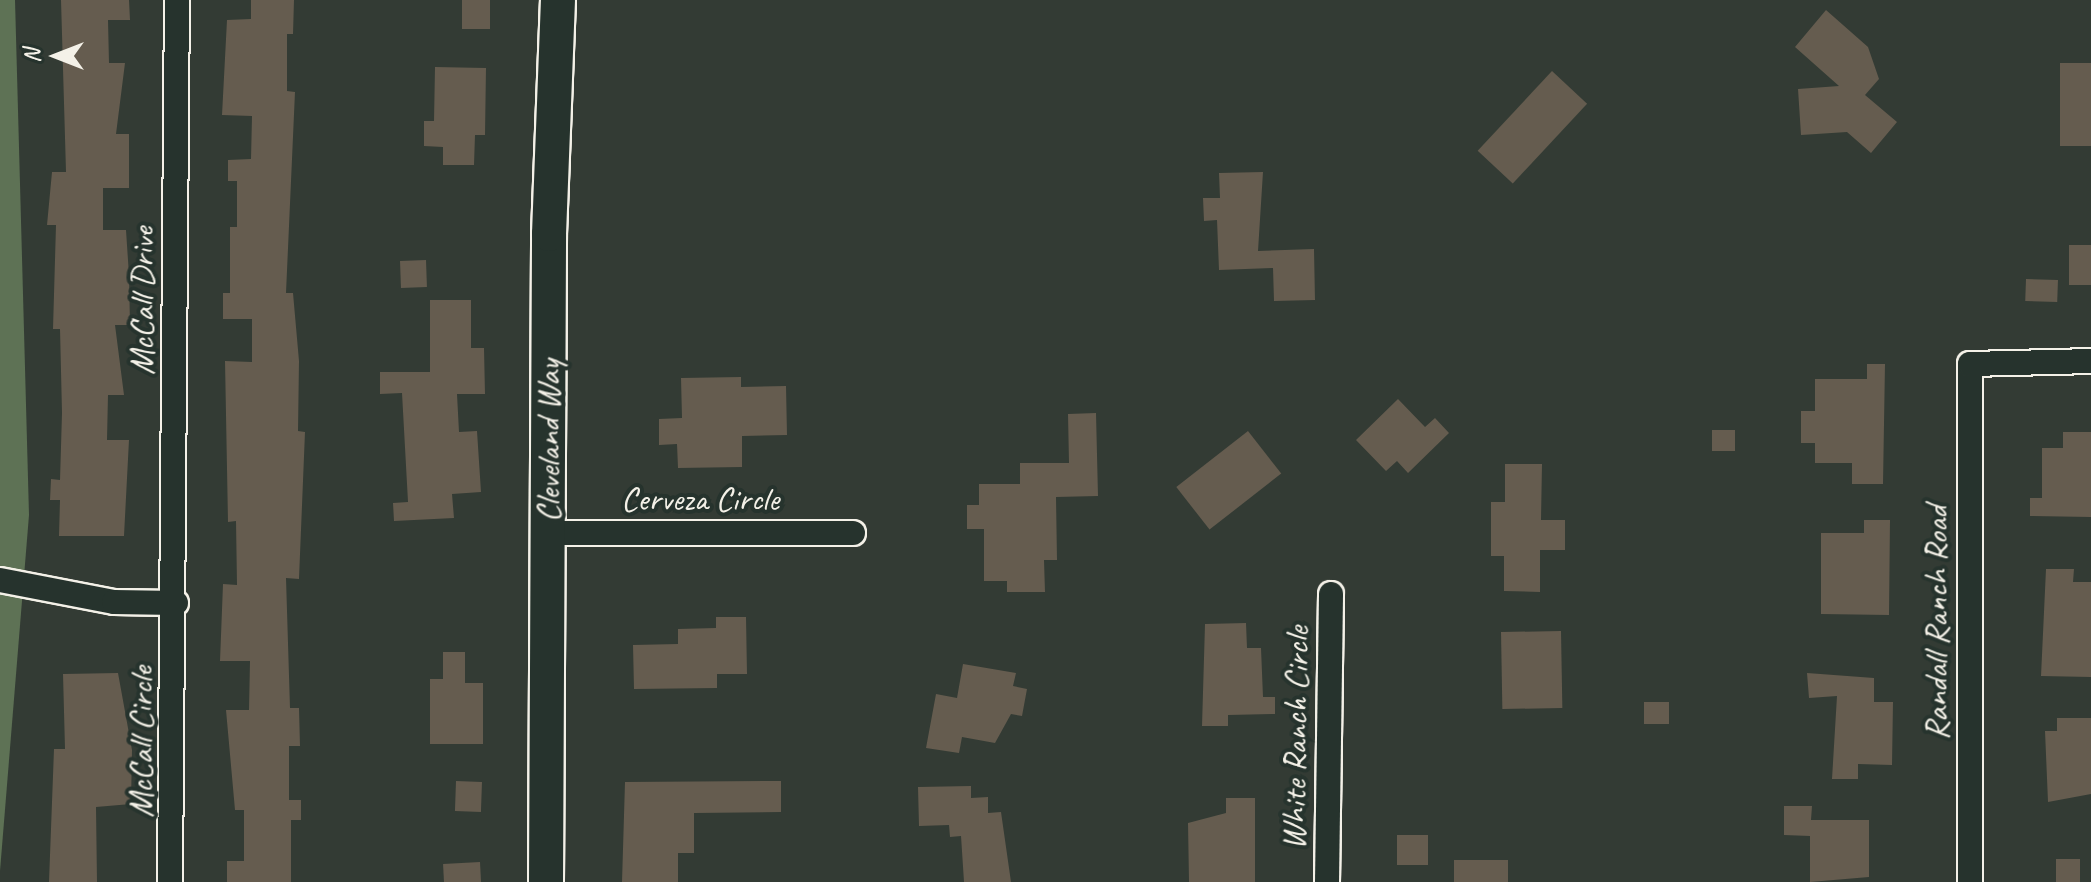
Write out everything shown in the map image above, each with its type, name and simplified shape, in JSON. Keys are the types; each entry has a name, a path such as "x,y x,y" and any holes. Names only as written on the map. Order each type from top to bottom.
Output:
{"street":[{"name":"McCall Drive","path":"176,603 177,0"},
{"name":"Cleveland Way","path":"546,882 548,533 558,0"},
{"name":"Randall Ranch Road","path":"1970,882 1970,364 2091,361"},
{"name":"Cerveza Circle","path":"548,533 853,533"},
{"path":"0,580 114,602 176,603"},
{"name":"White Ranch Circle","path":"1327,882 1331,594"},
{"name":"McCall Circle","path":"170,882 176,603"}],"green space":[{"path":"0,0 15,0 29,515 0,871"}],"building":[{"path":"61,0 129,0 130,20 108,20 109,63 125,63 116,134 129,134 129,188 103,188 103,230 126,230 129,275 130,325 115,325 124,395 108,395 107,440 129,440 124,536 59,536 60,500 50,500 51,479 60,480 62,413 60,329 53,329 56,225 47,225 52,172 66,172"},
{"path":"251,0 294,0 293,34 287,34 287,91 295,92 286,293 293,293 299,361 298,431 305,432 299,579 286,578 290,708 299,708 300,746 289,746 289,800 301,800 301,820 291,820 291,882 227,882 227,861 244,861 244,810 235,810 226,710 249,710 250,661 220,661 223,584 237,585 236,521 228,522 225,361 252,362 252,319 223,319 223,293 230,293 230,227 237,227 237,181 228,181 228,160 251,159 252,116 222,115 227,20 251,19"},
{"path":"462,0 490,0 490,29 462,29"},
{"path":"1826,10 1868,47 1879,79 1865,95 1897,122 1871,153 1847,132 1801,135 1798,89 1839,86 1795,47"},
{"path":"2060,63 2091,63 2091,146 2060,146"},
{"path":"435,67 486,68 485,135 475,135 474,165 443,165 443,147 424,146 424,121 434,121"},
{"path":"1552,71 1587,104 1513,183 1478,151"},
{"path":"1263,172 1258,251 1314,249 1315,300 1274,301 1273,268 1219,270 1217,220 1204,221 1203,198 1220,198 1219,173"},
{"path":"2069,245 2091,245 2091,285 2069,285"},
{"path":"426,260 427,287 401,288 400,261"},
{"path":"2026,279 2058,280 2057,302 2025,301"},
{"path":"430,300 471,300 471,348 484,348 485,394 457,394 459,432 477,431 481,492 452,494 454,518 394,521 393,503 408,502 402,393 380,394 380,372 430,372"},
{"path":"1867,364 1885,364 1883,484 1852,484 1852,463 1815,463 1815,443 1801,443 1801,411 1815,411 1815,379 1867,379"},
{"path":"741,377 741,387 786,386 787,435 742,436 742,467 678,468 677,444 659,445 659,419 682,418 681,378"},
{"path":"1398,399 1425,427 1435,418 1449,433 1408,473 1397,461 1386,471 1356,440"},
{"path":"1096,413 1098,496 1056,497 1057,560 1044,560 1045,592 1007,592 1007,581 984,581 984,529 967,529 967,505 979,505 979,484 1020,484 1020,463 1069,463 1068,414"},
{"path":"1712,430 1735,430 1735,451 1712,451"},
{"path":"1248,431 1281,474 1210,530 1176,487"},
{"path":"2063,432 2091,432 2091,517 2030,516 2030,498 2042,498 2042,448 2063,448"},
{"path":"1505,464 1542,464 1541,520 1565,520 1565,550 1540,550 1540,592 1504,591 1504,556 1491,556 1491,502 1505,502"},
{"path":"1864,520 1890,520 1889,615 1821,614 1821,533 1864,533"},
{"path":"2046,569 2074,569 2073,582 2091,582 2091,677 2041,676"},
{"path":"716,617 746,617 747,674 717,674 717,688 634,689 633,645 678,644 678,629 716,628"},
{"path":"1246,623 1247,648 1261,648 1263,697 1275,697 1275,714 1228,715 1228,726 1202,726 1205,624"},
{"path":"1561,631 1562,708 1502,709 1501,632"},
{"path":"443,652 465,652 465,683 483,683 483,744 430,744 430,679 443,679"},
{"path":"963,664 1016,673 1013,686 1027,689 1022,716 1011,714 995,743 962,737 959,753 926,748 936,694 957,698"},
{"path":"118,673 132,750 131,804 96,807 97,882 49,882 54,749 65,749 63,674"},
{"path":"1807,673 1874,678 1874,702 1893,702 1892,765 1858,764 1858,779 1832,779 1837,696 1809,698"},
{"path":"1644,702 1669,702 1669,724 1644,724"},
{"path":"2057,718 2091,718 2091,794 2048,802 2045,731 2057,731"},
{"path":"456,781 482,782 481,812 455,811"},
{"path":"781,781 781,812 694,813 694,853 678,853 678,882 622,882 625,782"},
{"path":"971,786 971,798 988,797 988,813 1001,812 1011,882 964,882 961,836 950,837 949,825 919,826 918,787"},
{"path":"1226,798 1255,798 1255,882 1189,882 1188,823 1226,813"},
{"path":"1784,806 1812,806 1811,820 1869,820 1869,877 1810,882 1810,836 1784,835"},
{"path":"1397,835 1428,835 1428,865 1397,865"},
{"path":"2056,859 2080,859 2080,882 2056,882"},
{"path":"1454,860 1508,860 1508,882 1454,882"},
{"path":"480,862 481,882 444,882 443,864"}]}
